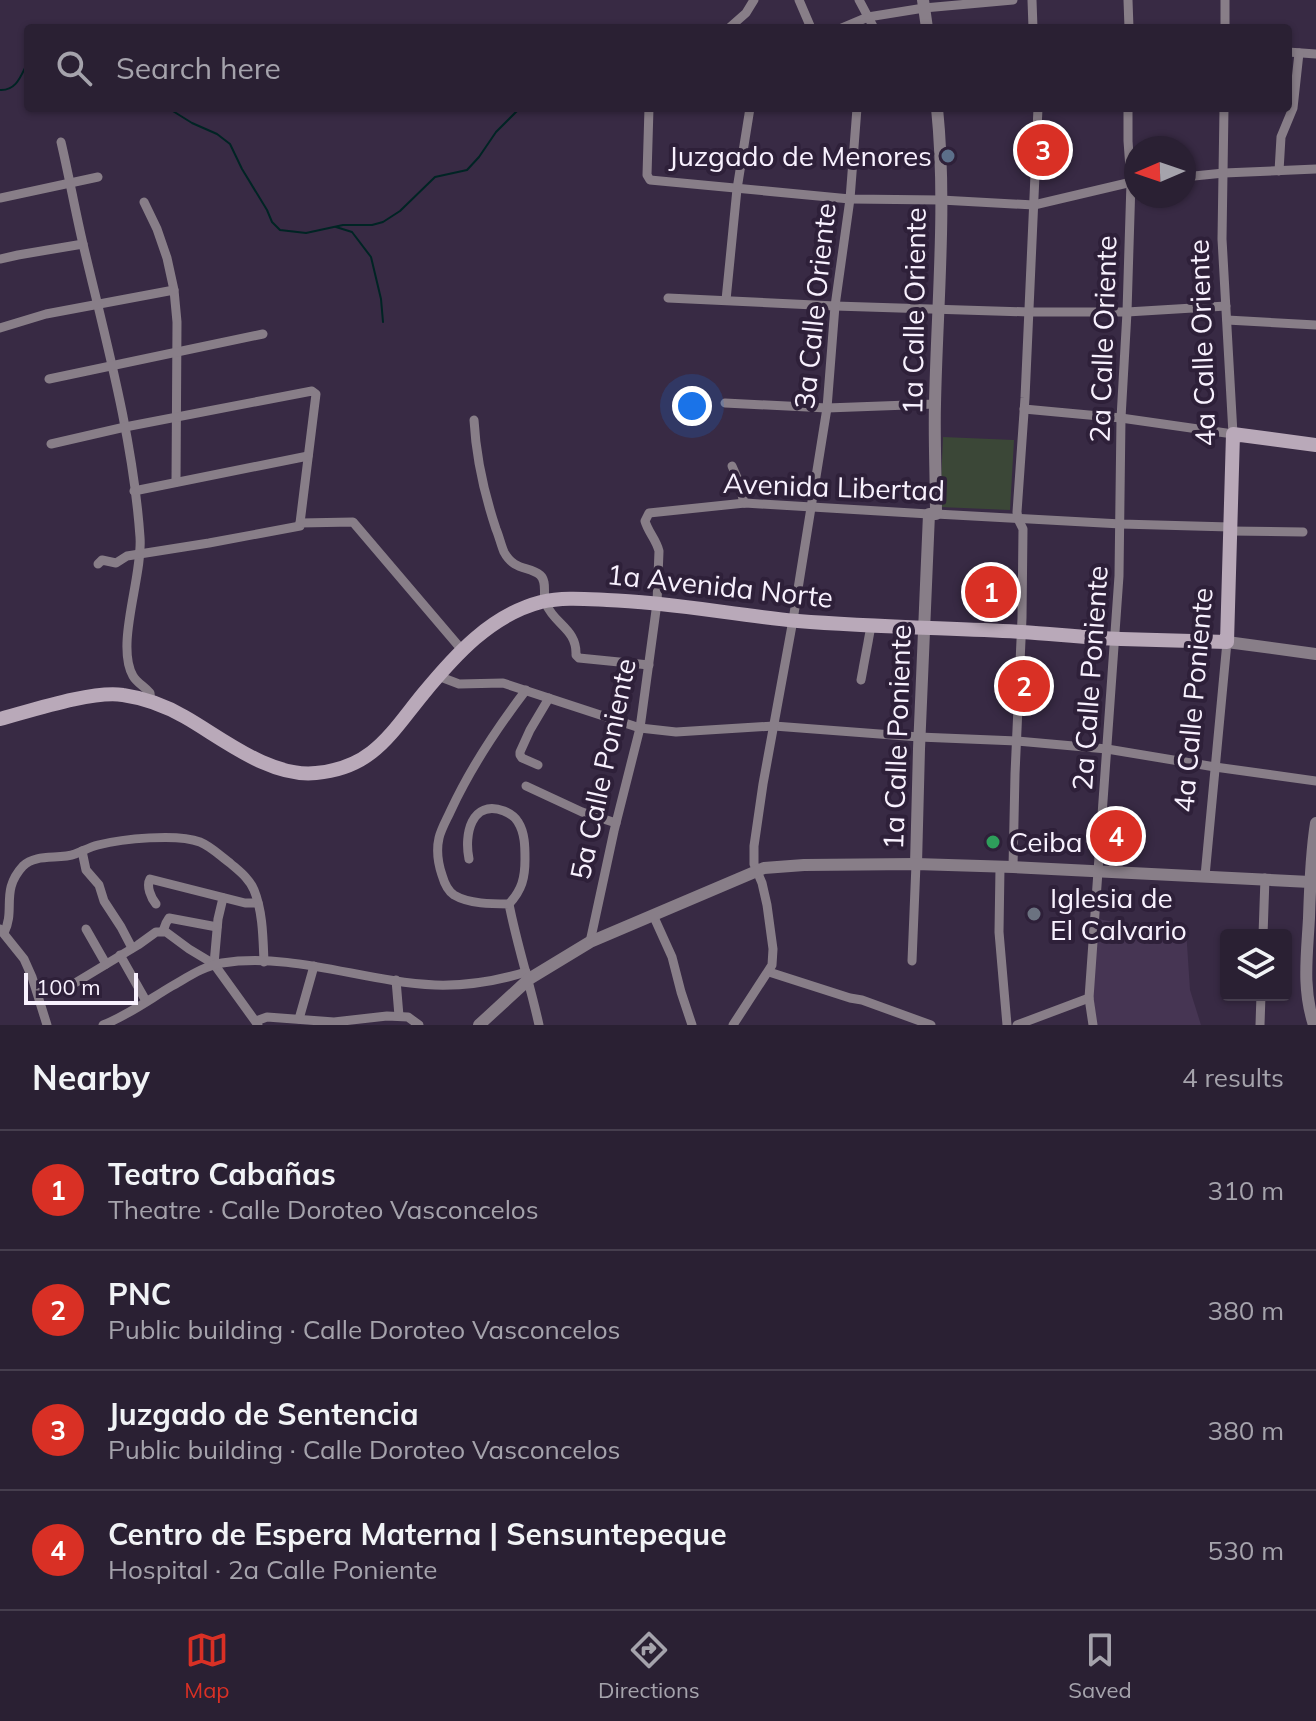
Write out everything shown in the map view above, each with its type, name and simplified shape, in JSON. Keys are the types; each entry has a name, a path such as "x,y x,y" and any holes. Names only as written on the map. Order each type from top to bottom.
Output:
{"main road":[{"path":"1233,434 1316,445"},
{"name":"4a Calle Oriente","path":"1230,529 1233,434"},
{"name":"4a Calle Poniente","path":"1227,642 1230,529"},
{"name":"1a Avenida Norte","path":"0,719 105,694 122,694 151,702 182,716 267,763 294,772 318,773 352,764 375,751 462,650 511,612 567,599 657,603 871,626 1227,642"}],"street":[{"path":"734,24 754,0"},
{"path":"799,0 809,24"},
{"path":"859,0 872,24"},
{"path":"851,24 924,4 1013,0"},
{"path":"1032,0 1033,24"},
{"path":"1128,0 1129,24"},
{"path":"1225,0 1225,24"},
{"path":"924,4 926,24"},
{"path":"1292,52 1316,54"},
{"path":"1292,110 1299,53"},
{"path":"649,112 647,175 650,180 850,199 1034,205 1124,184"},
{"path":"726,300 737,189 749,112"},
{"name":"3a Calle Oriente","path":"769,972 773,957 770,928 764,894 754,864 754,846 827,408 857,112"},
{"name":"1a Calle Oriente","path":"932,514 940,310 941,150 937,112"},
{"path":"1007,1025 999,932 1017,741 1023,529 1018,519 1019,478 1038,112"},
{"name":"2a Calle Oriente","path":"1128,112 1128,136"},
{"name":"4a Calle Oriente","path":"1224,112 1222,239 1233,434"},
{"path":"1279,171 1281,137 1291,112"},
{"path":"61,142 125,427 140,555 126,655 131,672 150,693 151,702"},
{"path":"1196,176 1316,169"},
{"path":"0,198 98,177"},
{"path":"144,202 167,258 174,290 176,482"},
{"name":"2a Calle Oriente","path":"1121,524 1121,418 1132,208"},
{"path":"0,259 83,244"},
{"path":"0,328 46,314 174,290"},
{"path":"668,298 1029,312 1127,312 1226,306"},
{"path":"1227,320 1316,325"},
{"path":"49,379 263,334"},
{"path":"51,444 312,391 316,394 300,526 127,556 116,563 102,560 98,564"},
{"path":"725,403 827,408 935,404"},
{"path":"1024,409 1121,418 1233,434"},
{"path":"474,420 479,467 505,554 514,564 541,576 544,602 574,638 576,655 579,658 649,665"},
{"path":"134,491 308,456"},
{"path":"732,466 744,503"},
{"name":"Avenida Libertad","path":"649,513 744,503 1303,532"},
{"name":"5a Calle Poniente","path":"590,942 640,728 649,665 657,603 659,551 645,521 649,513"},
{"name":"1a Calle Poniente","path":"912,961 919,737 932,514"},
{"path":"300,523 353,522 462,650"},
{"name":"2a Calle Poniente","path":"1093,1025 1089,998 1114,667 1121,524"},
{"path":"861,680 871,626"},
{"path":"1227,642 1316,654"},
{"name":"4a Calle Poniente","path":"1205,876 1227,642"},
{"path":"438,676 459,684 503,683 640,728 676,732 774,726 1017,741 1107,749 1316,781"},
{"path":"509,904 465,900 451,894 440,870 437,852 440,836 475,764 497,727 526,690"},
{"path":"538,765 522,758 520,752 549,698"},
{"path":"526,786 582,812 616,823"},
{"path":"469,859 467,834 477,815 487,809 498,809 514,817 523,834 525,877 522,888 509,904"},
{"path":"1314,1025 1306,988 1312,944 1310,882 1316,823"},
{"path":"47,1025 24,959 2,931 8,919 7,891 20,869 29,861 66,857 103,844 157,837 198,841 241,872 251,885 258,903 264,962"},
{"path":"82,851 86,870 99,885 104,901 132,948"},
{"path":"479,1025 527,976 590,942 764,868 916,864 1310,882"},
{"path":"1263,929 1265,878"},
{"path":"156,904 148,887 150,879 245,903 258,903"},
{"path":"214,964 223,898"},
{"path":"509,904 539,1025"},
{"path":"653,915 672,957 692,1025"},
{"path":"163,931 169,918 217,927"},
{"path":"86,929 106,964"},
{"path":"75,983 156,932 163,931 214,964 257,1023 267,1017 334,1022 399,1016 408,1017 419,1025"},
{"path":"120,955 146,1001"},
{"path":"103,1025 214,964 264,962 314,966 396,980 450,985 527,976"},
{"path":"299,1019 314,966"},
{"path":"733,1025 769,972 862,1000 907,1021 931,1025"},
{"path":"396,980 399,1016"},
{"path":"1017,1025 1089,998"},
{"path":"1260,1025 1261,1001"}],"shaded area":[{"path":"1106,814 1115,814 1115,818 1121,819 1118,833 1127,833 1127,838 1134,841 1134,846 1129,846 1126,861 1123,861 1121,844 1115,851 1104,852"},
{"path":"1098,919 1135,926 1186,929 1190,990 1201,1025 1097,1025 1093,997"}],"green space":[{"path":"943,437 1014,440 1010,510 940,507"}],"waterway":[{"path":"0,90 11,88 24,71"},
{"path":"174,112 230,144 272,222 280,230 306,233 343,225 383,222 400,211 435,177 467,170 516,112"},
{"path":"336,227 352,232 371,257 383,322"}],"place":[{"name":"Juzgado de Sentencia","path":"1043,150"},
{"name":"Juzgado de Menores","path":"948,156"},
{"name":"Teatro Cabañas","path":"991,592"},
{"name":"PNC","path":"1024,686"},
{"name":"Centro de Espera Materna | Sensuntepeque","path":"1116,836"},
{"name":"Ceiba","path":"993,842"},
{"name":"Iglesia de El Calvario","path":"1034,914"}]}
